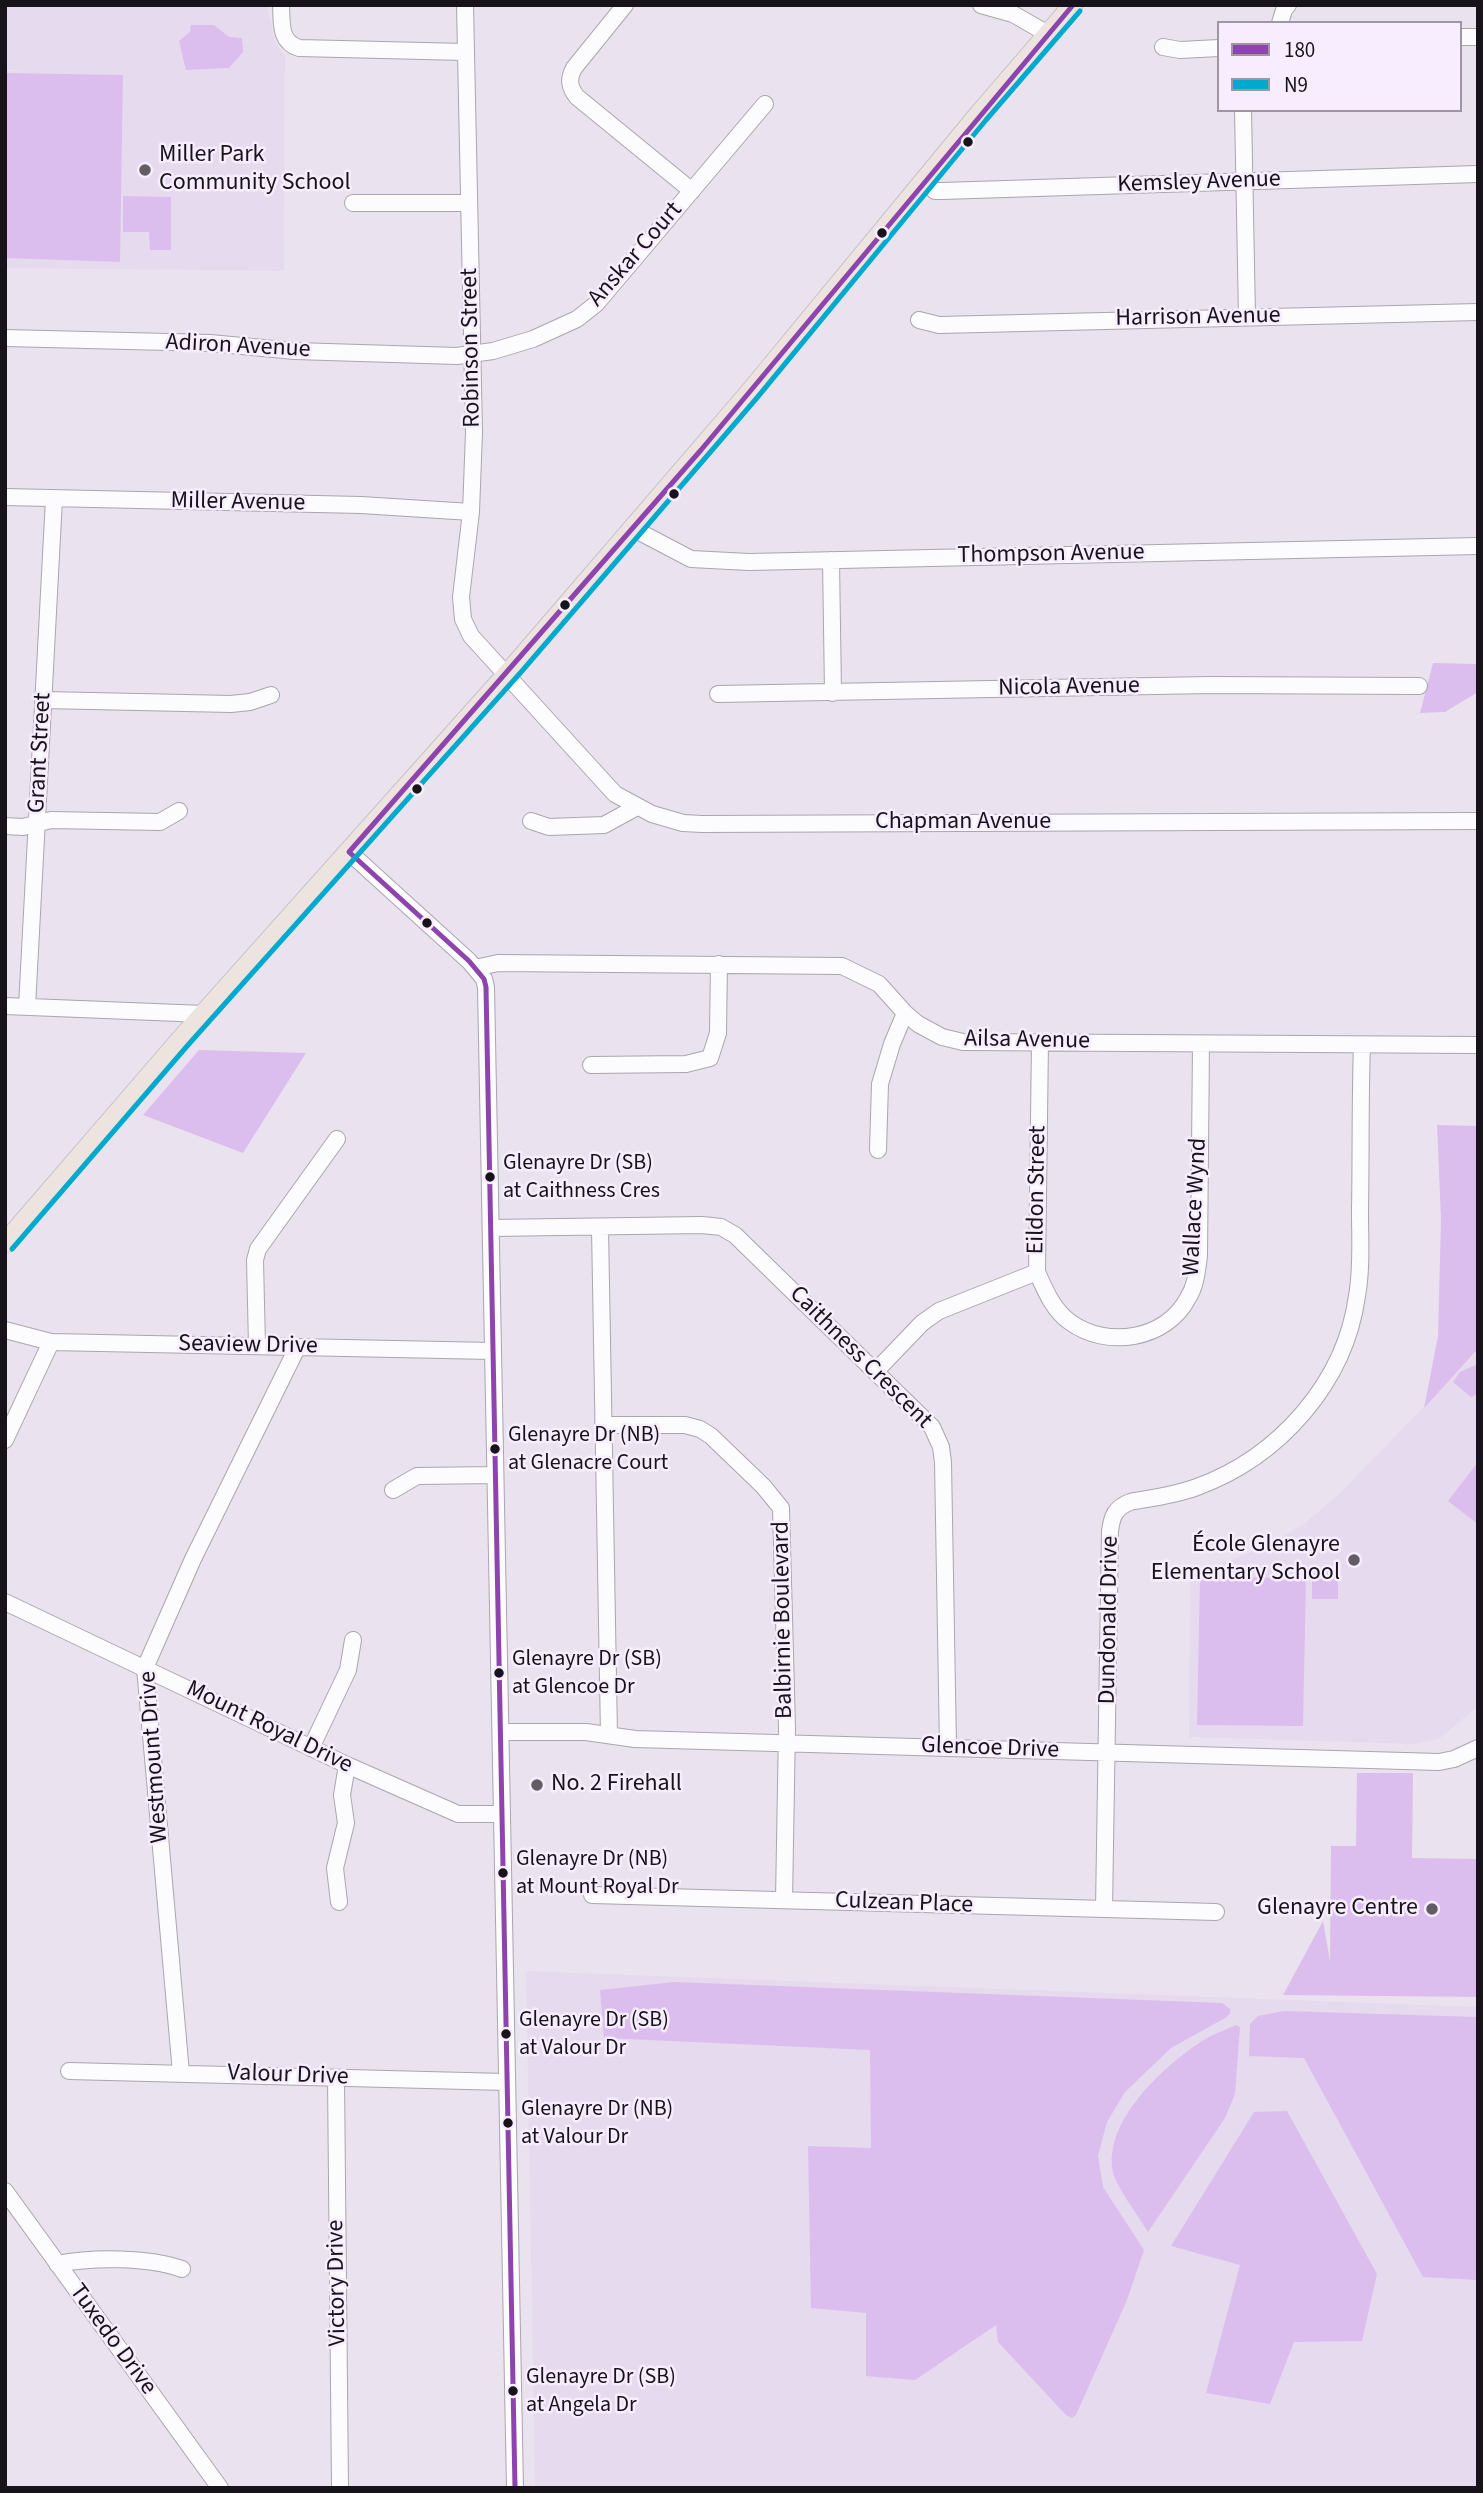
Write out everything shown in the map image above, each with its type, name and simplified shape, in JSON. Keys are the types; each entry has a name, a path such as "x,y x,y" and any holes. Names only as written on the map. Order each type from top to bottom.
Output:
{"main road":[{"path":"5,1242 505,676 749,393 1073,5"}],"street":[{"path":"281,5 282,32 292,46 465,52"},
{"name":"Robinson Street","path":"464,5 474,432 471,512 461,597 463,619 471,636 505,676"},
{"path":"625,5 574,68 569,78 571,90 692,191"},
{"path":"981,5 1013,13 1048,34"},
{"path":"1281,21 1284,10 1289,5"},
{"path":"1163,47 1180,50 1217,48"},
{"name":"Anskar Court","path":"472,355 533,339 561,327 596,304 765,104"},
{"path":"1243,112 1247,316"},
{"name":"Kemsley Avenue","path":"924,181 935,191 942,191 1478,174"},
{"path":"353,203 468,203"},
{"name":"Harrison Avenue","path":"919,320 939,325 1478,312"},
{"name":"Adiron Avenue","path":"5,338 210,344 295,351 472,355"},
{"name":"Miller Avenue","path":"5,497 361,505 471,512"},
{"name":"Grant Street","path":"27,1007 54,499"},
{"name":"Thompson Avenue","path":"632,528 691,559 749,562 1478,546"},
{"path":"831,560 833,693"},
{"name":"Chapman Avenue","path":"505,676 615,794 637,807 668,819 702,824 1478,821"},
{"name":"Nicola Avenue","path":"718,694 1210,685 1419,686"},
{"path":"44,700 231,704 250,702 271,695"},
{"path":"531,821 550,827 604,825 637,807"},
{"path":"5,826 23,827 51,820 160,822 179,811"},
{"path":"349,852 475,968 484,979 486,993 515,2488"},
{"name":"Ailsa Avenue","path":"475,968 498,963 842,967 879,984 905,1013 942,1037 963,1042 1478,1045"},
{"path":"591,1065 686,1064 710,1058 718,1032 719,964"},
{"path":"5,1006 204,1014"},
{"path":"878,1150 880,1084 905,1013"},
{"name":"Eildon Street","path":"876,1371 922,1323 939,1311 1037,1272 1040,1042"},
{"name":"Wallace Wynd","path":"1037,1272 1049,1300 1068,1321 1088,1332 1110,1337 1128,1338 1146,1334 1164,1325 1178,1313 1189,1298 1199,1256 1200,1044"},
{"name":"Dundonald Drive","path":"1104,1909 1112,1516 1119,1506 1196,1488 1228,1474 1279,1440 1303,1414 1330,1376 1343,1351 1357,1297 1362,1045"},
{"path":"257,1346 258,1249 337,1139"},
{"name":"Caithness Crescent","path":"491,1228 721,1227 735,1235 932,1427 941,1447 948,1747"},
{"path":"600,1228 609,1735"},
{"name":"Seaview Drive","path":"5,1330 51,1342 492,1352"},
{"path":"5,1440 51,1342"},
{"name":"Westmount Drive","path":"181,2073 145,1668 193,1559 297,1348"},
{"name":"Balbirnie Boulevard","path":"603,1425 685,1425 700,1429 712,1436 778,1502 782,1520 786,1743 784,1900"},
{"path":"393,1490 417,1476 495,1475"},
{"name":"Mount Royal Drive","path":"5,1602 347,1765 458,1814 501,1814"},
{"path":"311,1748 348,1670 353,1640"},
{"name":"Glencoe Drive","path":"501,1732 586,1732 635,1739 1439,1762 1454,1759 1478,1748"},
{"path":"339,1902 335,1868 346,1822 342,1795 347,1765"},
{"name":"Culzean Place","path":"592,1895 1216,1912"},
{"name":"Valour Drive","path":"69,2071 506,2082"},
{"name":"Victory Drive","path":"336,2078 340,2488"},
{"name":"Tuxedo Drive","path":"5,2191 220,2488"},
{"path":"57,2264 77,2260 162,2262 182,2269"}],"shaded area":[{"name":"Miller Park Community School","path":"5,5 267,5 275,42 285,56 284,271 5,268 5,71 42,71 5,70"},
{"path":"191,25 214,25 229,37 242,38 243,52 229,68 186,70 179,41 190,32"},
{"path":"5,73 123,75 120,262 5,258"},
{"path":"123,196 171,197 171,250 150,250 149,232 123,232"},
{"path":"1433,663 1478,664 1478,692 1445,712 1420,713"},
{"path":"199,1050 306,1053 243,1153 143,1115"},
{"path":"1437,1125 1478,1126 1478,1349 1424,1408 1438,1336 1441,1219"},
{"name":"École Glenayre Elementary School","path":"1478,1351 1478,1706 1439,1739 1414,1744 1189,1737 1190,1576 1271,1544 1304,1524 1336,1497"},
{"path":"1478,1364 1478,1394 1471,1397 1453,1382 1460,1372"},
{"path":"1478,1462 1478,1524 1448,1501"},
{"path":"1312,1573 1338,1573 1338,1599 1312,1599"},
{"path":"1200,1577 1306,1578 1303,1726 1197,1725"},
{"path":"1357,1773 1413,1773 1412,1858 1478,1859 1478,1997 1283,1995 1323,1921 1330,1961 1331,1846 1356,1846"},
{"path":"526,1971 1478,2007 1478,2488 535,2488"},
{"path":"674,1982 1222,2003 1230,2009 1230,2014 1225,2018 1171,2048 1125,2092 1107,2122 1098,2156 1103,2187 1144,2250 1127,2300 1076,2415 1072,2418 1066,2415 998,2342 996,2325 915,2380 866,2376 866,2313 811,2308 808,2146 871,2148 870,2050 604,2038 600,1990"},
{"path":"1284,2011 1478,2017 1478,2280 1423,2277 1304,2058 1249,2056 1250,2024 1258,2016"},
{"path":"1236,2025 1240,2027 1235,2094 1225,2118 1148,2232 1113,2172 1112,2153 1117,2134 1140,2097 1171,2065 1202,2041"},
{"path":"1287,2111 1377,2274 1362,2341 1294,2342 1270,2404 1206,2393 1240,2265 1171,2246 1254,2112"}],"transit line":[{"name":"180","path":"349,852 701,450 1073,5"},
{"name":"N9","path":"12,1249 188,1045 522,671 756,399 986,120 1080,11"},
{"name":"180","path":"349,852 469,961 484,979 486,987 515,2488"}],"place":[{"name":"Miller Park Community School","path":"145,170"},
{"name":"Glenayre Dr (SB) at Caithness Cres","path":"490,1177"},
{"name":"Glenayre Dr (NB) at Glenacre Court","path":"495,1449"},
{"name":"École Glenayre Elementary School","path":"1354,1560"},
{"name":"Glenayre Dr (SB) at Glencoe Dr","path":"499,1673"},
{"name":"No. 2 Firehall","path":"537,1785"},
{"name":"Glenayre Dr (NB) at Mount Royal Dr","path":"503,1873"},
{"name":"Glenayre Centre","path":"1432,1909"},
{"name":"Glenayre Dr (SB) at Valour Dr","path":"506,2034"},
{"name":"Glenayre Dr (NB) at Valour Dr","path":"508,2123"},
{"name":"Glenayre Dr (SB) at Angela Dr","path":"513,2391"}]}
